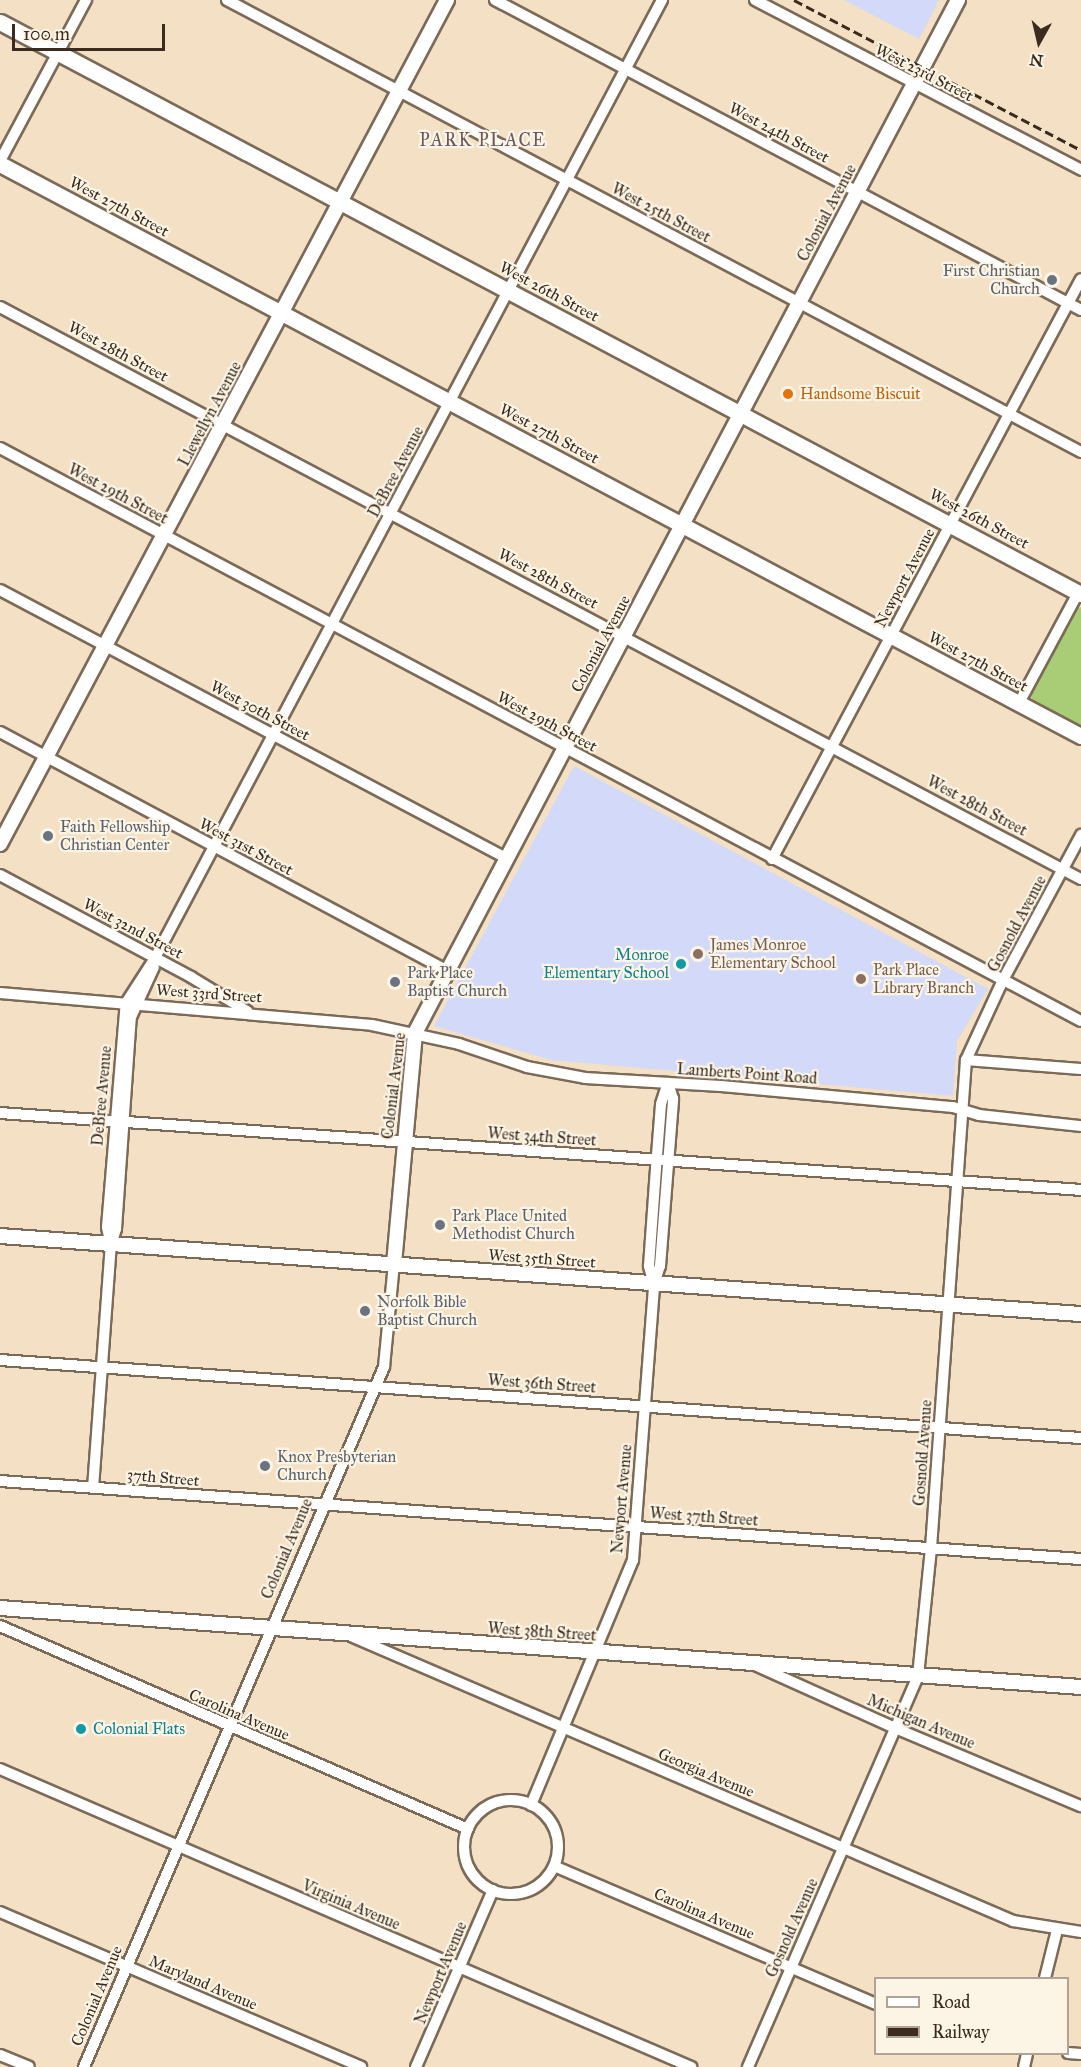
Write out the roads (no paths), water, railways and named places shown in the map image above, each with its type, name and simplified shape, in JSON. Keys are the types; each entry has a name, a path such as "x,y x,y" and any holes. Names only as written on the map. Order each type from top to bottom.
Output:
{"main road":[{"name":"West 26th Street","path":"0,22 1080,593"},
{"name":"West 27th Street","path":"0,162 1081,736"}],"street":[{"path":"0,162 86,0"},
{"name":"West 25th Street","path":"227,0 1081,452"},
{"name":"Llewellyn Avenue","path":"0,844 447,0"},
{"name":"West 24th Street","path":"495,0 1081,310"},
{"name":"DeBree Avenue","path":"93,1488 111,1245 116,1229 119,1121 131,1004 153,973 155,958 662,0"},
{"name":"West 23rd Street","path":"754,0 914,86 1081,170"},
{"name":"Colonial Avenue","path":"84,2067 384,1367 415,1033 958,0"},
{"name":"Newport Avenue","path":"772,859 1081,279"},
{"name":"West 28th Street","path":"0,307 1081,879"},
{"name":"West 29th Street","path":"0,448 1081,1022"},
{"name":"West 30th Street","path":"0,591 506,858"},
{"path":"1019,704 1080,593"},
{"name":"West 31st Street","path":"0,732 447,970"},
{"name":"Gosnold Avenue","path":"748,2067 918,1676 931,1548 966,1060 1003,980 1081,835"},
{"name":"West 32nd Street","path":"0,875 250,1012"},
{"name":"West 33rd Street","path":"2,992 372,1024 415,1033"},
{"name":"Lamberts Point Road","path":"415,1033 556,1074 827,1095 1081,1126"},
{"path":"966,1060 1081,1069"},
{"name":"Newport Avenue","path":"531,1805 630,1569 636,1527 654,1284 660,1266 662,1160 673,1099 668,1083"},
{"name":"West 34th Street","path":"0,1113 1081,1190"},
{"name":"West 35th Street","path":"0,1236 1081,1314"},
{"name":"West 36th Street","path":"0,1360 1081,1438"},
{"name":"37th Street","path":"0,1481 324,1505"},
{"name":"West 37th Street","path":"324,1505 1081,1559"},
{"name":"West 38th Street","path":"0,1608 1081,1687"},
{"name":"Carolina Avenue","path":"0,1626 468,1829"},
{"name":"Georgia Avenue","path":"347,1634 1013,1921 1057,1930 1081,1932"},
{"name":"Michigan Avenue","path":"751,1663 895,1728 1081,1806"},
{"name":"Virginia Avenue","path":"0,1769 691,2067"},
{"path":"510,1800 531,1805 539,1810 553,1826 558,1846 554,1866 542,1882 524,1892 513,1894 492,1890 483,1885 470,1869 464,1850 468,1829 480,1812 489,1806 510,1800"},
{"name":"Carolina Avenue","path":"554,1866 874,2003"},
{"name":"Newport Avenue","path":"416,2067 492,1890"},
{"name":"Maryland Avenue","path":"0,1912 361,2067"},
{"path":"1045,1977 1057,1930"},
{"path":"0,2055 29,2067"}],"railway":[{"path":"794,0 1081,150"}],"place":[{"name":"First Christian Church","path":"1052,280"},
{"name":"Handsome Biscuit","path":"788,394"},
{"name":"Faith Fellowship Christian Center","path":"48,836"},
{"name":"James Monroe Elementary School","path":"698,954"},
{"name":"Monroe Elementary School","path":"681,964"},
{"name":"Park Place Library Branch","path":"861,979"},
{"name":"Park Place Baptist Church","path":"395,982"},
{"name":"Park Place United Methodist Church","path":"440,1225"},
{"name":"Norfolk Bible Baptist Church","path":"365,1311"},
{"name":"Knox Presbyterian Church","path":"265,1466"},
{"name":"Colonial Flats","path":"81,1729"}],"district":[{"name":"PARK PLACE","path":"483,140"}]}
